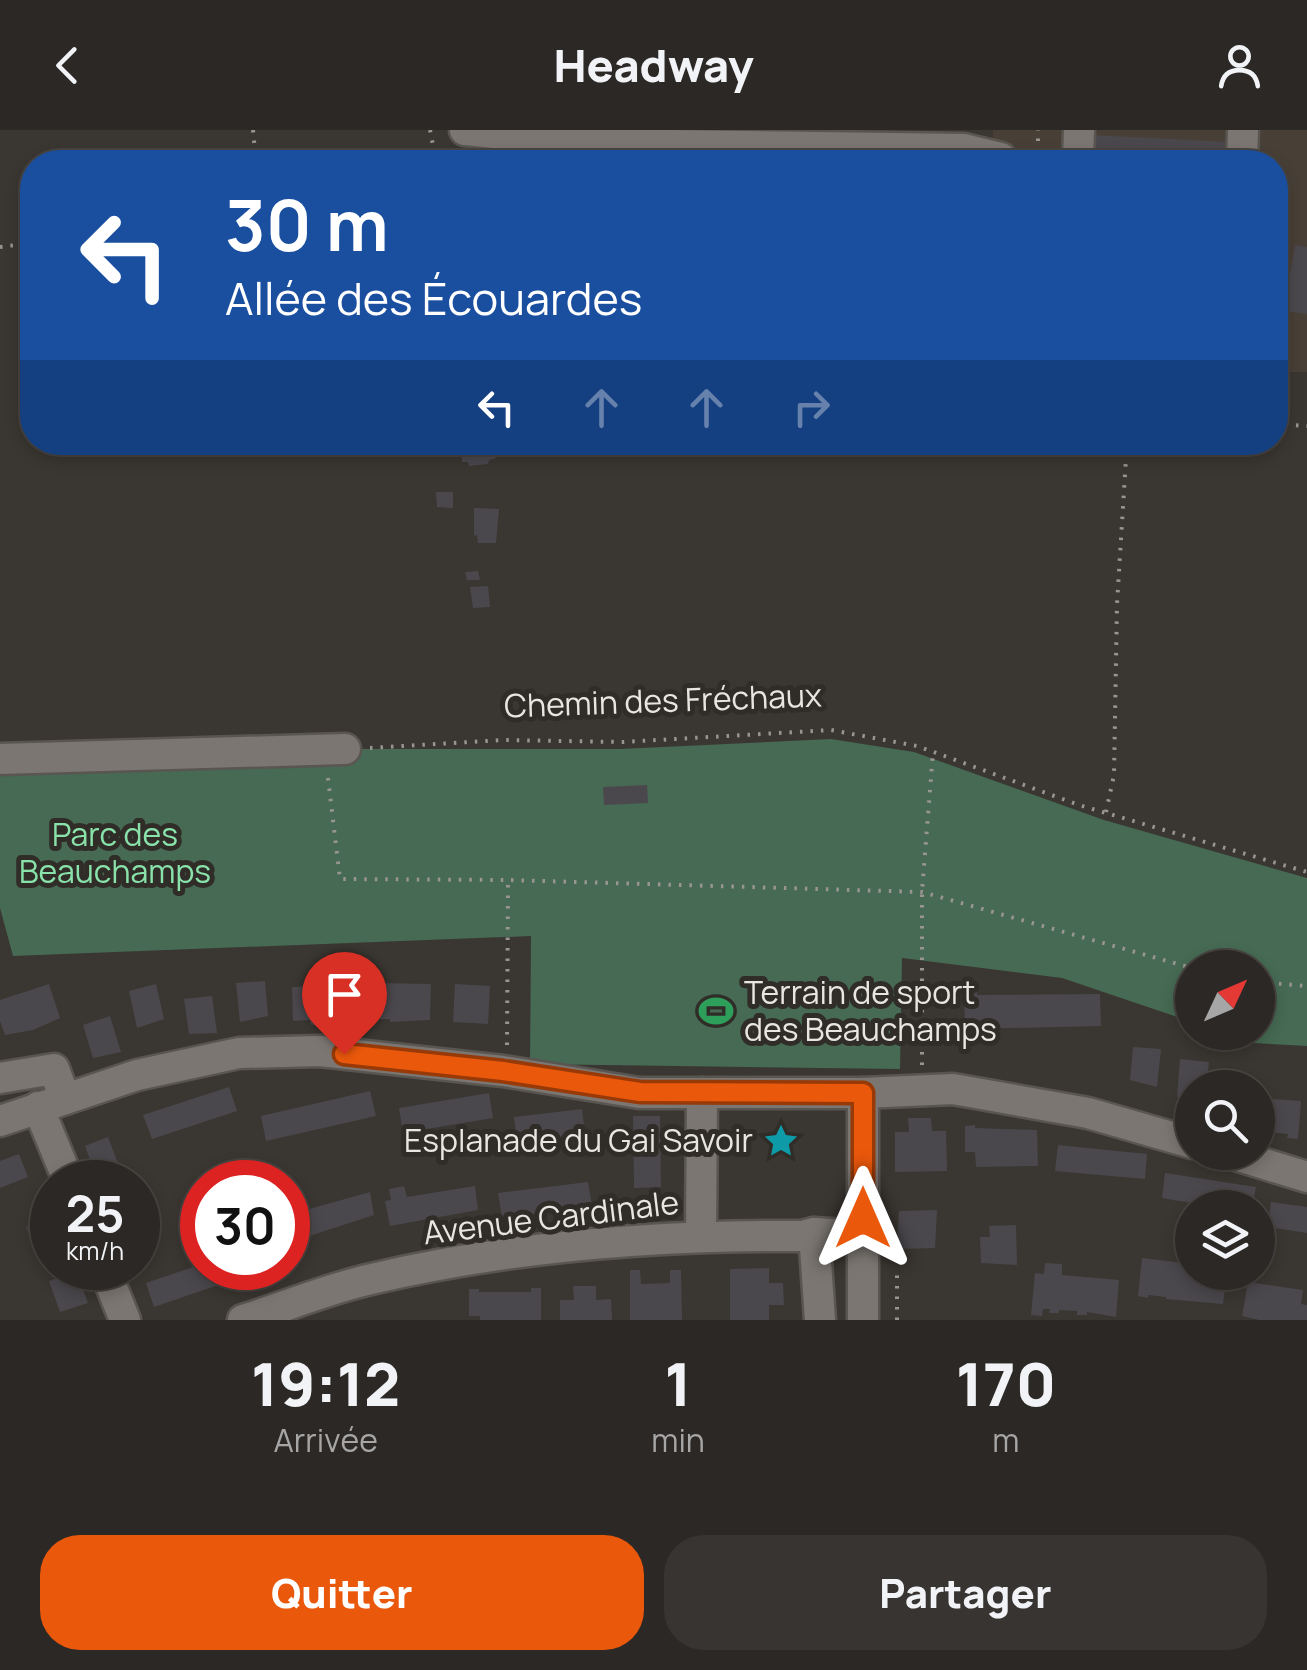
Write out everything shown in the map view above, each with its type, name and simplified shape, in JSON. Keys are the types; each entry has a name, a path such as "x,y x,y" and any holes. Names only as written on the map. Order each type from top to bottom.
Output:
{"street":[{"path":"465,130 1002,150"},
{"path":"0,759 335,749"},
{"path":"0,1121 137,1076 239,1053 320,1051 640,1092 863,1093 953,1089 1088,1113 1175,1138"},
{"path":"0,1078 54,1070 51,1103 64,1160"},
{"path":"863,1093 863,1320"},
{"path":"701,1235 702,1094"},
{"path":"1275,1167 1307,1177"},
{"path":"814,1233 820,1320"},
{"name":"Avenue Cardinale","path":"242,1320 365,1280 514,1251 701,1235 863,1236"},
{"path":"113,1290 125,1320"}],"path":[{"path":"1106,812 1114,776 1116,604 1126,455"},
{"name":"Chemin des Fréchaux","path":"335,749 503,740 623,742 831,730 932,752 1106,812 1307,872"},
{"path":"335,749 340,879 922,892 1175,963"},
{"path":"922,1090 922,892 932,752"},
{"path":"506,1072 508,880"},
{"path":"1275,983 1307,986"},
{"path":"896,1320 897,1275"}],"shaded area":[{"path":"993,130 1307,130 1307,372 1288,372 1288,150 992,150"}],"green space":[{"name":"Parc des Beauchamps","path":"831,739 914,752 1104,820 1307,878 1307,1046 1275,1044 1275,950 1175,950 1175,1016 1062,978 902,958 900,1069 530,1064 531,936 13,956 0,908 0,759 345,749 620,749"}],"building":[{"path":"1089,135 1231,142 1231,150 1088,150"},
{"path":"1295,245 1307,247 1307,314 1288,312"},
{"path":"462,455 496,455 488,464 469,466 462,462"},
{"path":"436,492 453,492 453,508 437,507"},
{"path":"474,508 499,509 496,543 478,543 477,535 474,536"},
{"path":"478,571 480,580 467,580 465,572"},
{"path":"488,586 490,607 473,608 470,587"},
{"path":"647,785 648,803 604,805 603,787"},
{"path":"343,969 373,969 373,983 431,984 430,1020 373,1019 373,1008 343,1004"},
{"path":"265,981 268,1016 240,1022 236,983"},
{"path":"49,984 60,1018 33,1030 5,1035 0,1000"},
{"path":"156,984 164,1019 137,1028 129,991"},
{"path":"455,984 490,986 488,1024 453,1022"},
{"path":"320,986 322,1024 293,1021 292,987"},
{"path":"964,988 977,988 977,995 1100,994 1101,1026 965,1029"},
{"path":"212,996 217,1033 189,1034 184,999"},
{"path":"110,1016 121,1052 93,1058 83,1025"},
{"path":"1133,1047 1161,1049 1157,1087 1130,1080"},
{"path":"1180,1059 1209,1062 1208,1070 1179,1070"},
{"path":"229,1087 237,1111 152,1139 143,1115"},
{"path":"370,1091 376,1116 266,1141 261,1116"},
{"path":"489,1093 493,1118 403,1133 399,1108"},
{"path":"1275,1099 1301,1101 1298,1139 1287,1138 1288,1134 1275,1133"},
{"path":"582,1109 585,1134 517,1142 514,1117"},
{"path":"633,1116 660,1116 661,1187 634,1188"},
{"path":"908,1118 931,1118 932,1131 946,1131 947,1171 895,1172 895,1132 909,1132"},
{"path":"965,1126 1037,1130 1038,1166 976,1167 975,1152 965,1152"},
{"path":"108,1137 117,1160 90,1160 85,1146"},
{"path":"1058,1145 1147,1154 1145,1179 1055,1171"},
{"path":"19,1154 28,1177 0,1188 0,1161"},
{"path":"1165,1173 1256,1187 1175,1190 1175,1200 1162,1198"},
{"path":"588,1182 592,1206 502,1218 498,1193"},
{"path":"404,1186 407,1197 475,1186 478,1210 390,1226 385,1201 391,1200 389,1189"},
{"path":"370,1192 374,1215 310,1236 310,1209"},
{"path":"1275,1203 1307,1207 1307,1233 1275,1228"},
{"path":"937,1210 935,1248 897,1249 899,1211"},
{"path":"1016,1225 1017,1265 981,1263 980,1237 990,1237 989,1226"},
{"path":"1142,1258 1175,1262 1175,1290 1225,1290 1223,1304 1138,1296"},
{"path":"1045,1263 1062,1264 1062,1275 1119,1280 1116,1317 1087,1312 1077,1315 1077,1311 1049,1313 1050,1309 1043,1309 1042,1316 1031,1315 1035,1273 1044,1274"},
{"path":"769,1268 769,1283 783,1283 784,1305 769,1305 769,1320 730,1320 730,1269"},
{"path":"630,1270 640,1270 641,1284 670,1283 670,1270 681,1270 682,1320 630,1320"},
{"path":"180,1271 180,1290 204,1290 154,1307 148,1290 160,1290 160,1278"},
{"path":"573,1286 596,1286 596,1300 611,1299 612,1320 560,1320 560,1300 574,1300"},
{"path":"1275,1286 1303,1290 1301,1304 1307,1305 1307,1320 1242,1316 1247,1290 1275,1290"},
{"path":"531,1288 541,1288 541,1320 480,1320 480,1316 469,1316 469,1289 531,1292"},
{"path":"52,1290 83,1290 88,1303 60,1312"}],"place":[{"name":"Terrain de sport des Beauchamps","path":"716,1011"},
{"name":"Esplanade du Gai Savoir","path":"781,1141"}],"route":[{"path":"344,1054 503,1071 640,1092 863,1093 863,1218"}]}
